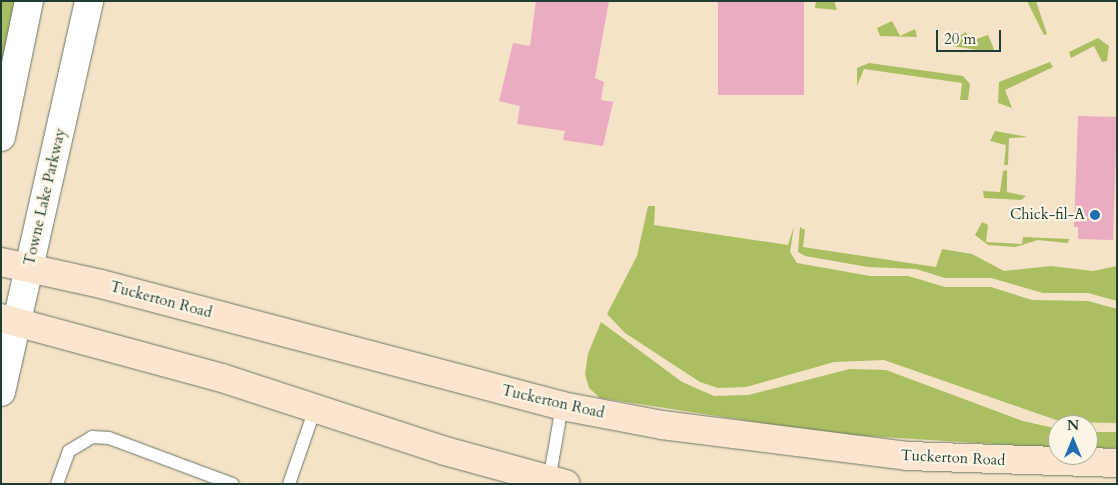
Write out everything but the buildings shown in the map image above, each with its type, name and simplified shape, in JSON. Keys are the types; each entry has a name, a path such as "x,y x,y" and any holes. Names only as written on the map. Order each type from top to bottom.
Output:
{"main road":[{"name":"Tuckerton Road","path":"1,262 562,406 779,443 907,456 1117,464"},
{"path":"10,320 161,360 554,483"}],"street":[{"path":"1,137 29,1"},
{"name":"Towne Lake Parkway","path":"1,392 10,320 29,268 89,1"}],"lane":[{"path":"554,483 562,406"},
{"path":"290,484 315,408"},
{"path":"57,484 69,451 92,437 109,438 233,484"}],"green space":[{"path":"1,1 19,1 1,81"},
{"path":"816,1 834,1 837,10 815,8"},
{"path":"1027,1 1036,1 1047,34 1044,35"},
{"path":"892,21 900,36 915,29 917,37 880,36 877,28"},
{"path":"966,32 970,41 988,35 994,49 990,52 953,46 952,40"},
{"path":"1098,38 1109,46 1107,61 1102,62 1094,46 1071,58 1069,52"},
{"path":"1050,62 1053,67 1005,90 1012,108 998,103 999,82"},
{"path":"869,63 963,76 970,84 968,100 960,100 962,83 864,69 857,86 857,68"},
{"path":"995,131 1028,137 1009,138 1008,165 1004,165 1006,145 990,141"},
{"path":"1007,170 1007,192 1026,196 1021,200 984,198 983,191 1000,192 1003,171"},
{"path":"648,206 655,206 654,225 788,245 794,226 790,252 797,263 870,276 908,276 945,287 991,287 1032,300 1088,301 1117,309 1117,423 1098,423 1098,415 1048,415 1048,417 884,360 834,362 746,387 718,388 700,382 625,333 607,314 637,256"},
{"path":"982,222 988,225 986,242 1022,244 1023,237 1069,239 1068,243 1038,240 1015,247 988,245 975,235"},
{"path":"800,227 805,230 803,247 936,267 942,249 972,254 1004,271 1051,266 1093,271 1117,266 1117,301 1088,293 1043,293 991,278 945,278 916,269 868,267 805,256 798,252"},
{"path":"601,322 682,382 714,396 748,395 850,369 886,370 1023,421 1048,427 1048,447 833,434 600,398 589,388 585,374 588,354"},
{"path":"1098,432 1117,432 1117,448 1098,448"}],"place":[{"name":"Chick-fil-A","path":"1095,215"}]}
